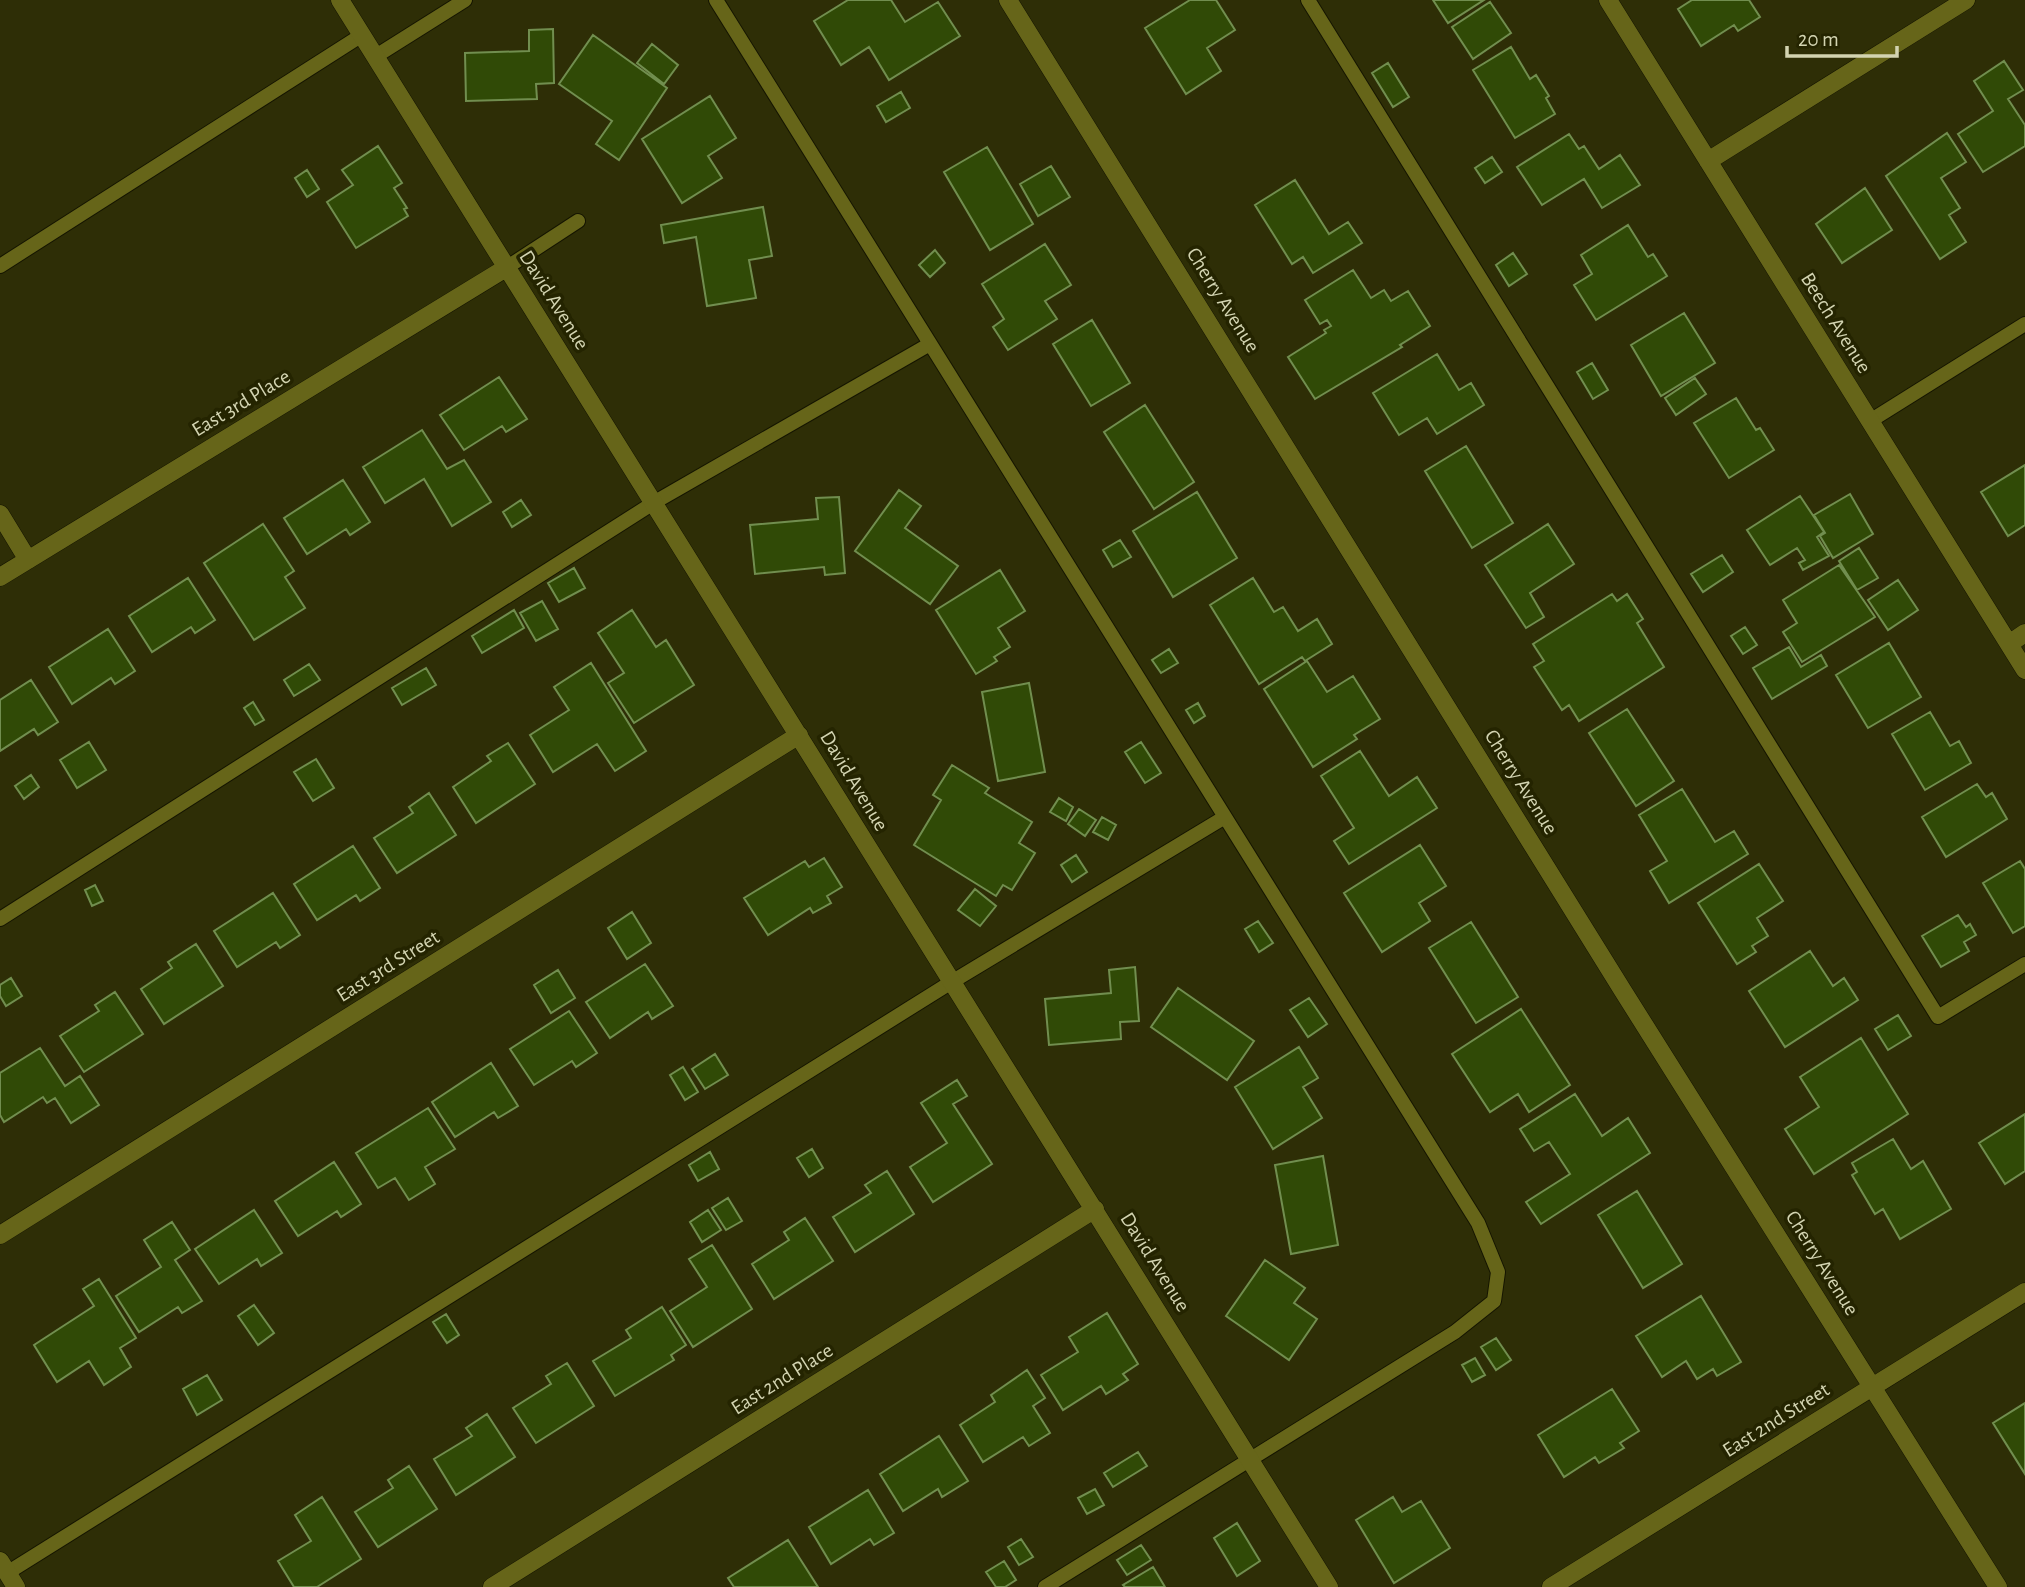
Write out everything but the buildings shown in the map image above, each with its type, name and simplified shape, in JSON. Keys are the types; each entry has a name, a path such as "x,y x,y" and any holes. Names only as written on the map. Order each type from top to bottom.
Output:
{"street":[{"name":"David Avenue","path":"340,0 800,735 950,983 1095,1209 1329,1587"},
{"name":"Cherry Avenue","path":"1008,0 1623,991 1998,1587"},
{"name":"Beech Avenue","path":"1608,0 2025,670"},
{"path":"1708,161 1966,0"},
{"name":"East 3rd Place","path":"0,577 506,268"},
{"path":"0,514 28,560"},
{"path":"2008,644 2025,633"},
{"name":"East 3rd Street","path":"0,1235 800,735"},
{"name":"East 2nd Place","path":"492,1587 1095,1209"},
{"name":"East 2nd Street","path":"1552,1587 2025,1292"}],"lane":[{"path":"376,56 465,0"},
{"path":"716,0 1478,1223 1498,1272 1494,1301 1455,1332 1045,1587"},
{"path":"1308,0 1938,1017 2025,964"},
{"path":"0,266 362,35"},
{"path":"506,268 578,221"},
{"path":"1870,421 2025,324"},
{"path":"0,919 655,502 930,344"},
{"path":"8,1574 950,983 1225,817"}]}
